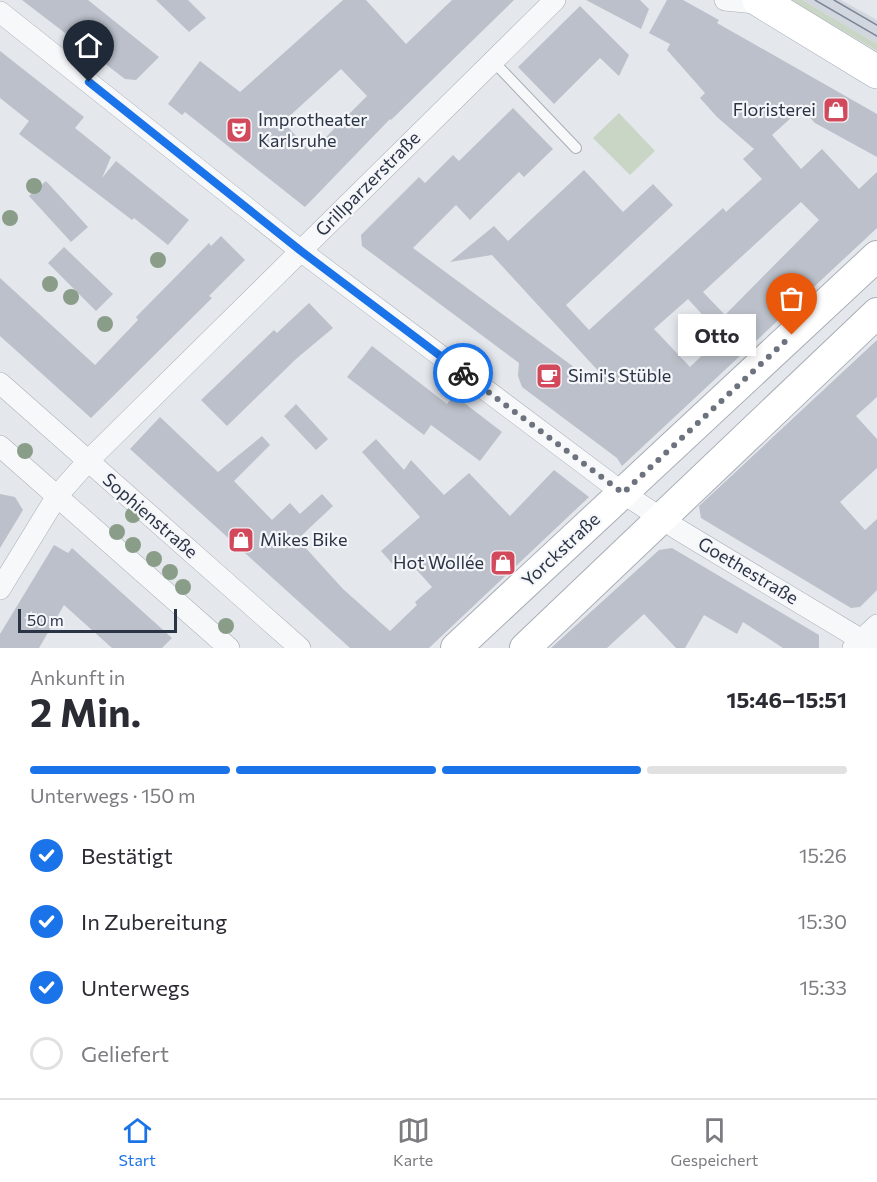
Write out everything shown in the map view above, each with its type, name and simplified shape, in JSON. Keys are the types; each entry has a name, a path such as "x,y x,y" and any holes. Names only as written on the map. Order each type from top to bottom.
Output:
{"main road":[{"path":"762,2 877,72"}],"street":[{"name":"Grillparzerstraße","path":"0,589 57,496 88,461 555,0"},
{"path":"725,0 762,2"},
{"name":"Goethestraße","path":"0,12 301,251 623,493 863,645"},
{"name":"Yorckstraße","path":"456,648 877,256"},
{"path":"525,648 663,520 877,313"},
{"name":"Sophienstraße","path":"0,383 300,648"},
{"path":"0,446 229,648"},
{"path":"863,645 877,625"}],"lane":[{"path":"492,60 576,148"}],"shaded area":[{"path":"802,0 841,0 877,20 877,44"}],"green space":[{"path":"790,0 802,0 877,44 877,51"},
{"path":"619,113 655,151 630,175 593,138"}],"building":[{"path":"22,0 88,0 159,57 136,80 125,79"},
{"path":"156,0 188,0 206,18 189,32"},
{"path":"343,0 366,0 406,44 452,0 514,0 390,119 305,207 185,112 182,115 168,104 200,61 240,92","holes":["341,69 367,96 311,152 283,122"]},
{"path":"586,0 640,0 649,9 641,29"},
{"path":"667,0 683,0 719,20 717,23 877,114 877,157 815,123 802,109 796,115 779,103 792,117 772,135 801,169 822,149 859,189 877,172 877,228 622,466 617,458 522,387 518,376 519,363 362,246 361,235 419,177 425,183 453,155 459,161 513,108 553,149 524,177 519,172 470,220 456,205 413,248 594,382 601,374 492,255 450,262 494,226 508,241 584,170 623,212 653,184 673,205 566,305 589,330 723,208 726,212 762,179 743,159 754,149 717,117 700,98 705,93 667,50 670,44 649,33","holes":["801,202 819,220 725,315 703,292","688,299 722,336 690,367 654,329"]},
{"path":"580,6 629,55 619,76 600,58 554,104 518,67"},
{"path":"0,51 84,117 75,128 111,157 102,178 116,161 189,220 168,245 19,134 29,121 0,98"},
{"path":"46,181 88,227 71,242 29,196"},
{"path":"221,236 245,260 209,296 212,298 91,418 0,336 0,278 95,365 138,320 136,317 209,243 211,246"},
{"path":"64,247 113,294 96,311 48,263"},
{"path":"309,303 333,328 296,359 227,426 201,400 274,330 277,333"},
{"path":"877,340 877,397 856,416 877,439 877,468 840,502 865,530 877,519 877,590 860,607 851,608 701,518 699,506"},
{"path":"372,346 447,404 454,395 502,432 480,461 431,425 424,435 347,377"},
{"path":"296,404 328,439 316,450 284,416"},
{"path":"160,417 218,472 262,436 270,445 234,481 272,520 290,503 300,514 322,494 333,506 301,536 307,542 303,545 343,589 390,631 417,605 415,602 432,587 407,559 396,568 381,551 420,517 362,452 376,439 404,470 411,460 444,495 469,473 510,516 554,470 589,497 429,648 350,648 130,449"},
{"path":"0,494 15,497 23,510 0,548"},
{"path":"54,545 68,553 72,548 172,638 162,648 112,648 64,605 39,648 0,648 0,634"},
{"path":"672,548 819,635 819,648 783,648 743,622 737,634 704,615 685,648 676,648 644,614 607,648 551,648 659,550"}],"tram line":[{"path":"815,0 877,36"},
{"path":"834,0 877,25"}],"way so far":[{"path":"463,373 623,493 792,335"}],"place":[{"name":"Floristerei","path":"836,110"},
{"name":"Improtheater Karlsruhe","path":"239,130"},
{"name":"Otto","path":"792,335"},
{"name":"Simi's Stüble","path":"549,376"},
{"name":"Mikes Bike","path":"241,540"},
{"name":"Hot Wollée","path":"503,563"}],"route":[{"path":"89,82 301,251 463,373"}]}
